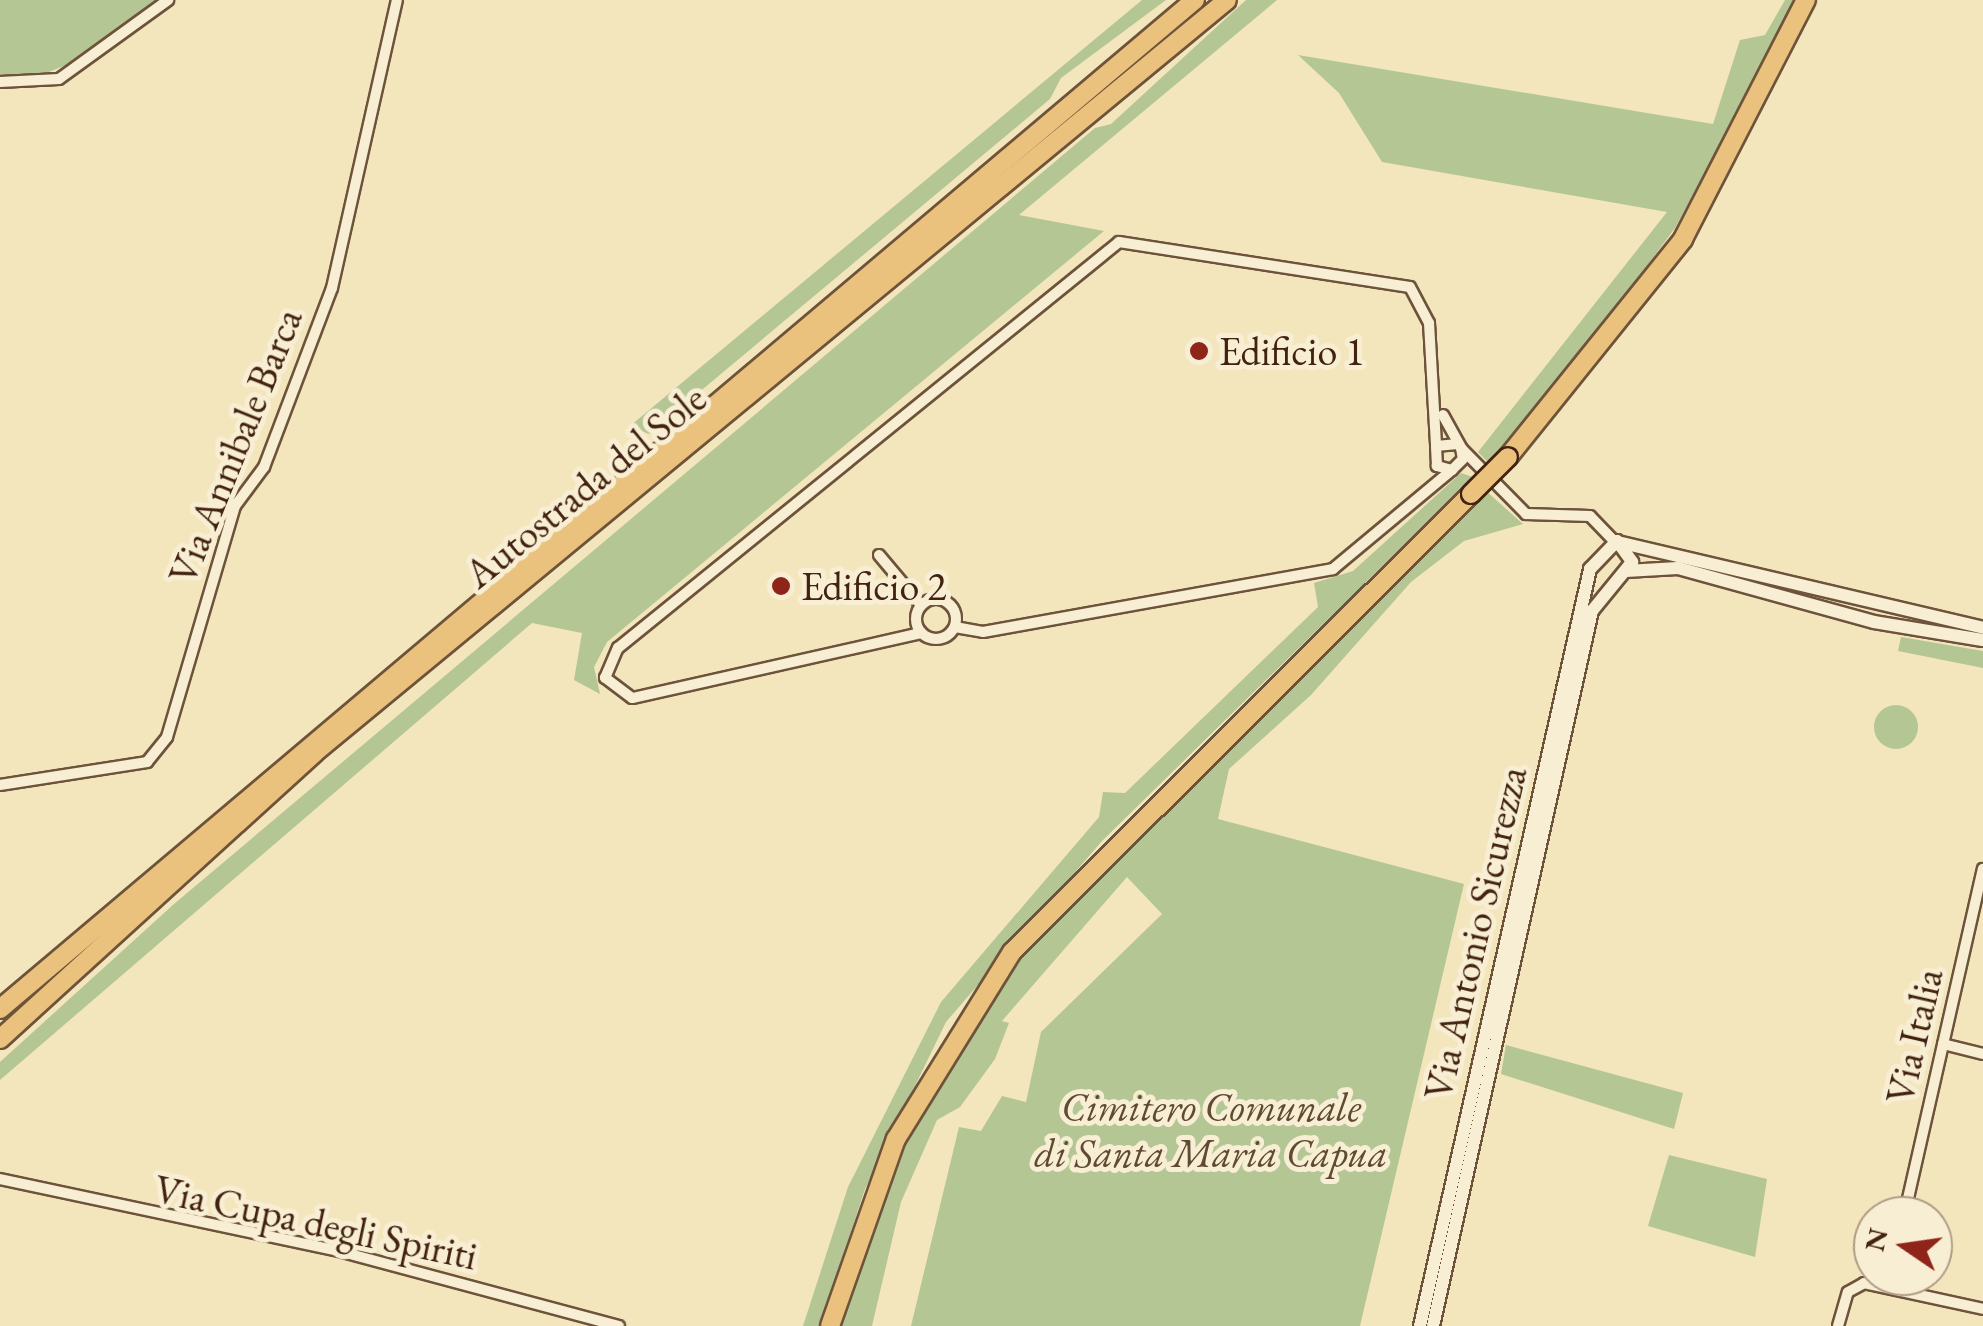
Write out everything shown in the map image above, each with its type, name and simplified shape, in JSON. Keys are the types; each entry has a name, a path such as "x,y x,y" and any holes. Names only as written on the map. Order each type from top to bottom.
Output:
{"highway":[{"name":"Autostrada del Sole","path":"0,1010 1194,0"},
{"name":"Autostrada del Sole","path":"0,1040 314,753 1227,0"},
{"path":"830,1326 902,1125 1012,952 1508,457 1683,238 1806,0"}],"street":[{"path":"0,82 59,79 168,0"},
{"name":"Via Annibale Barca","path":"0,785 147,762 168,737 235,506 264,467 332,288 397,0"},
{"path":"1424,490 1436,446 1439,408 1426,310 1402,282 1120,242 618,648 605,678 632,698 922,633 939,639 955,627 983,632 1334,569 1424,490 1455,469 1460,446"},
{"path":"1439,408 1460,446 1526,514 1590,516 1632,556 1621,574"},
{"path":"1436,446 1460,446"},
{"path":"1433,459 1455,469 1482,471"},
{"path":"1618,542 1598,557 1621,574 1678,568 1878,622 1983,640"},
{"path":"1618,542 1983,628"},
{"path":"879,555 921,605 922,633"},
{"name":"Via Antonio Sicurezza","path":"1420,1326 1598,557"},
{"name":"Via Antonio Sicurezza","path":"1433,1326 1592,611 1621,574"},
{"path":"921,605 947,602 955,627"},
{"name":"Via Italia","path":"1909,1196 1983,869"},
{"path":"1943,1044 1983,1054"},
{"name":"Via Cupa degli Spiriti","path":"0,1179 335,1250 619,1326"},
{"path":"1838,1326 1848,1292 1853,1289"},
{"path":"1924,1296 1983,1309"}],"green space":[{"path":"0,0 158,0 71,63 34,78 0,77"},
{"path":"1142,0 1166,0 1061,78 1050,99 649,434 630,426"},
{"path":"1246,0 1277,0 1019,215 1104,231 607,642 594,667 600,694 574,680 582,633 532,623 0,1080 0,1062 174,904 1095,128 1111,124"},
{"path":"1785,0 1793,0 1775,44 1675,228 1549,398 1488,462 1478,452 1667,212 1382,162 1339,93 1298,55 1713,124 1740,40 1765,35"},
{"path":"1461,473 1473,477 1102,841 946,1022 865,1189 820,1326 803,1326 848,1187 941,1002 1099,817 1103,792 1125,793 1318,607 1314,583 1353,571"},
{"name":"Cimitero Comunale di Santa Maria Capua","path":"1485,490 1523,524 1464,541 1411,582 1311,695 1229,769 1218,819 1464,884 1360,1326 911,1326 959,1127 981,1131 1002,1096 1026,1102 1041,1032 1162,914 1127,877 1002,1021 1009,1023 995,1059 960,1107 937,1120 901,1202 872,1326 837,1326 912,1122 1037,934"},
{"path":"1901,637 1983,651 1983,668 1898,651"},
{"path":"1896,705 1911,712 1918,727 1911,742 1896,749 1881,742 1874,727 1881,712"},
{"path":"1506,1045 1683,1093 1674,1129 1501,1074"},
{"path":"1669,1155 1767,1179 1755,1257 1648,1226"}],"place":[{"name":"Edificio 1","path":"1199,351"},
{"name":"Edificio 2","path":"781,586"}]}
